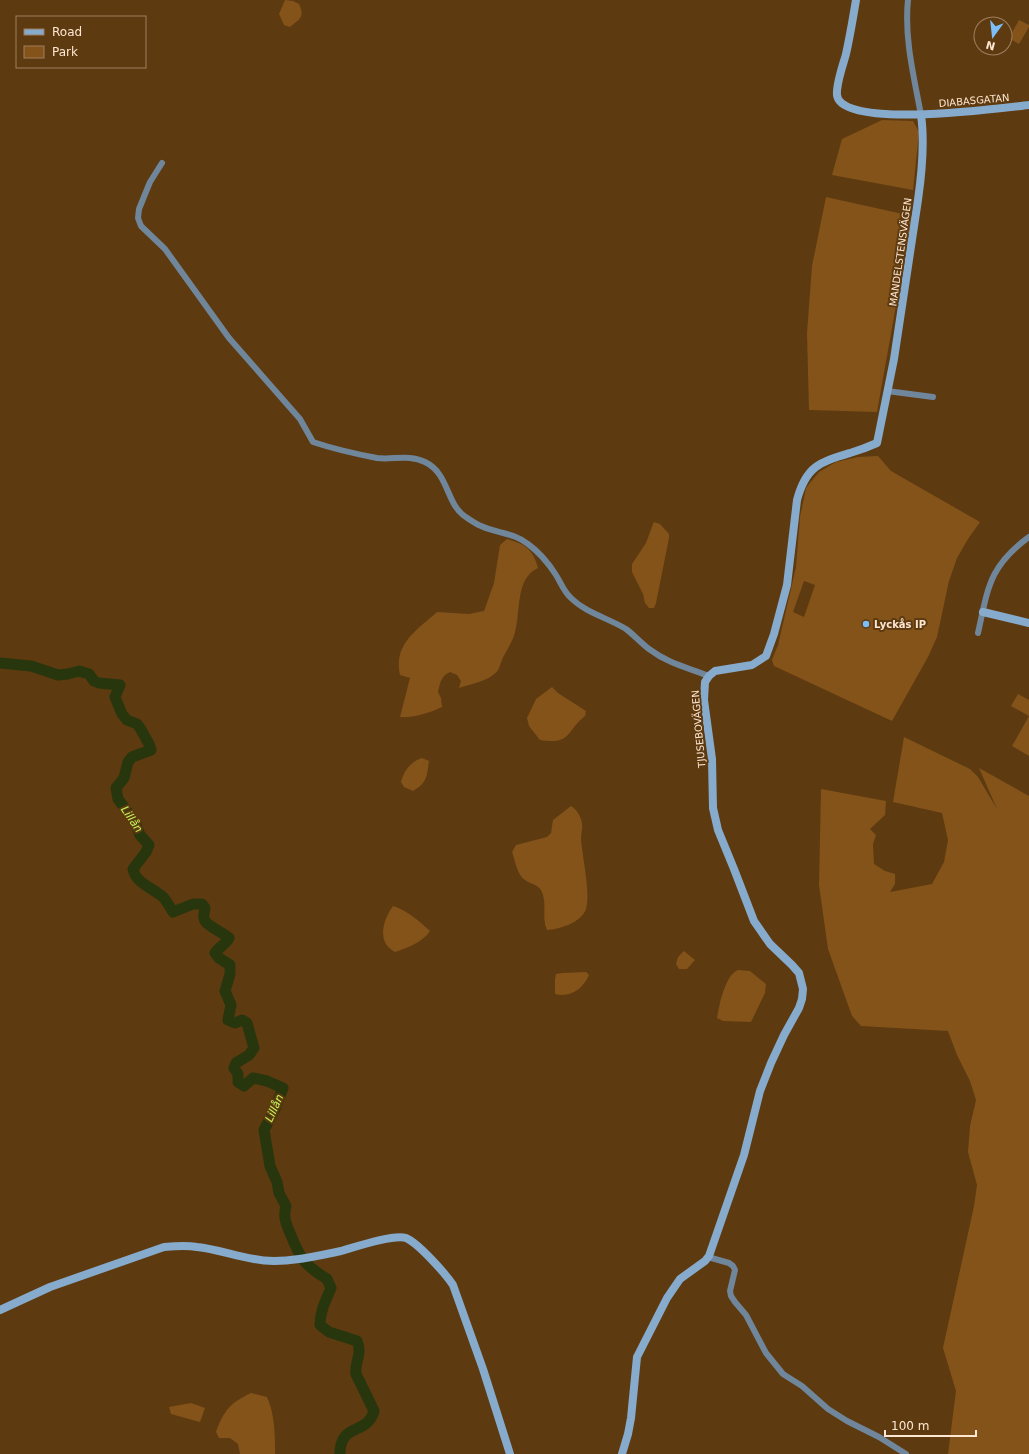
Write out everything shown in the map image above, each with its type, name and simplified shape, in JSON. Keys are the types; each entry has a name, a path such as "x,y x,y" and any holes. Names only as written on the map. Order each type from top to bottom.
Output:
{"street":[{"path":"856,0 837,88 838,99 841,104 855,111 881,114 921,115 907,34 906,17 908,0"},
{"name":"DIABASGATAN","path":"921,115 1029,106"},
{"name":"MANDELSTENSVÄGEN","path":"709,676 723,669 752,665 766,656 788,585 797,500 800,487 804,480 812,470 821,463 877,443 894,359 921,180 923,131 921,115"},
{"path":"162,163 150,182 139,209 138,218 141,226 165,249 229,338 300,418 313,442 356,454 378,458 409,458 426,462 445,482 453,501 460,512 481,527 521,539 529,545 554,571 570,598 580,606 625,629 670,662 709,676"},
{"path":"887,391 933,397"},
{"path":"978,633 988,590 997,568 1005,558 1029,537"},
{"path":"983,612 1029,623"},
{"name":"TJUSEBOVÄGEN","path":"708,1257 736,1181 748,1142 760,1092 768,1070 802,998 803,989 799,973 770,944 754,921 715,819 712,759 704,700 705,682 709,676"},
{"path":"0,1310 50,1287 164,1247 198,1247 255,1260 272,1261 313,1257 381,1240 404,1238 413,1243 437,1265 448,1278 457,1295 483,1369 510,1454"},
{"path":"622,1454 632,1418 637,1357 667,1298 680,1279 708,1257 729,1263 733,1266 734,1275 731,1284 731,1296 746,1314 766,1353 783,1374 802,1386 828,1409 846,1421 879,1437 906,1454"}],"green space":[{"path":"285,0 293,1 299,4 302,12 299,20 290,27 284,25 279,14"},
{"path":"1019,20 1029,25 1019,44 1013,40 1013,31"},
{"path":"882,120 913,121 919,132 913,190 832,175 842,139"},
{"path":"826,197 912,216 877,412 809,410 807,333 812,266"},
{"path":"878,456 891,471 980,522 957,558 949,581 937,637 928,657 892,721 774,666 772,660 778,645 796,567 800,517 806,488 819,472 836,462 858,457","holes":["804,581 815,585 804,617 793,612"]},
{"path":"654,522 660,524 669,534 669,538 656,603 654,608 649,608 645,603 643,594 632,572 632,564 646,543"},
{"path":"507,539 519,543 527,548 534,556 538,568 531,573 522,587 514,636 498,670 486,679 459,688 461,681 457,675 450,672 440,683 438,692 441,698 442,707 422,715 400,717 410,678 400,675 399,664 403,646 415,632 437,612 469,614 484,611 494,583 500,545"},
{"path":"552,687 558,693 586,711 585,716 563,739 550,741 540,740 529,726 527,718 536,699"},
{"path":"1018,694 1029,700 1029,716 1011,706"},
{"path":"1029,716 1029,756 1012,746"},
{"path":"904,737 970,769 978,777 997,809 979,768 1029,796 1029,1454 948,1454 956,1391 943,1348 974,1206 977,1185 968,1152 970,1126 976,1100 970,1081 957,1055 948,1031 861,1026 852,1016 828,949 819,885 821,789 886,801 885,815 870,829 876,835 873,844 874,864 885,871 895,874 895,884 890,892 932,884 944,862 948,840 942,813 893,802"},
{"path":"422,758 429,761 426,779 413,791 404,787 401,782 408,767"},
{"path":"571,806 578,813 582,823 581,838 587,894 586,909 580,918 575,922 564,927 547,930 545,925 544,900 541,890 538,886 522,878 518,871 512,852 516,845 547,837 551,833 553,820"},
{"path":"393,906 408,913 430,931 419,941 395,952 385,943 383,937 384,924"},
{"path":"684,951 695,960 687,969 679,969 676,964 678,957"},
{"path":"738,970 750,971 766,984 765,993 751,1022 723,1021 717,1018 721,998 726,984 733,973"},
{"path":"586,972 589,975 580,988 566,995 555,994 556,974"},
{"path":"251,1393 267,1397 270,1404 275,1432 275,1454 240,1454 238,1444 230,1438 219,1438 216,1432 222,1418 229,1408 238,1400"},
{"path":"191,1403 205,1408 200,1422 171,1414 169,1407"}],"waterway":[{"name":"Lillån","path":"0,663 31,666 58,675 79,671 89,674 94,681 99,683 120,685 115,697 122,714 127,720 137,724 149,744 151,750 132,757 128,762 124,778 116,788 118,799 135,822 140,835 149,845 146,852 133,869 141,882 160,894 173,912 193,904 202,904 205,908 204,918 207,924 229,938 215,953 219,958 230,965 230,974 225,991 231,1005 228,1020 235,1023 242,1020 247,1023 254,1048 249,1055 236,1063 234,1068 238,1074 238,1082 244,1086 253,1078 267,1081 283,1088 275,1109 264,1130 270,1166 277,1182 279,1193 286,1206 285,1220 300,1255 308,1265 327,1279 331,1288 322,1310 320,1325 329,1332 357,1341 359,1346 359,1355 356,1365 356,1374 374,1411 371,1419 366,1424 344,1437 341,1444 340,1454"}],"place":[{"name":"Lyckås IP","path":"866,624"}]}
